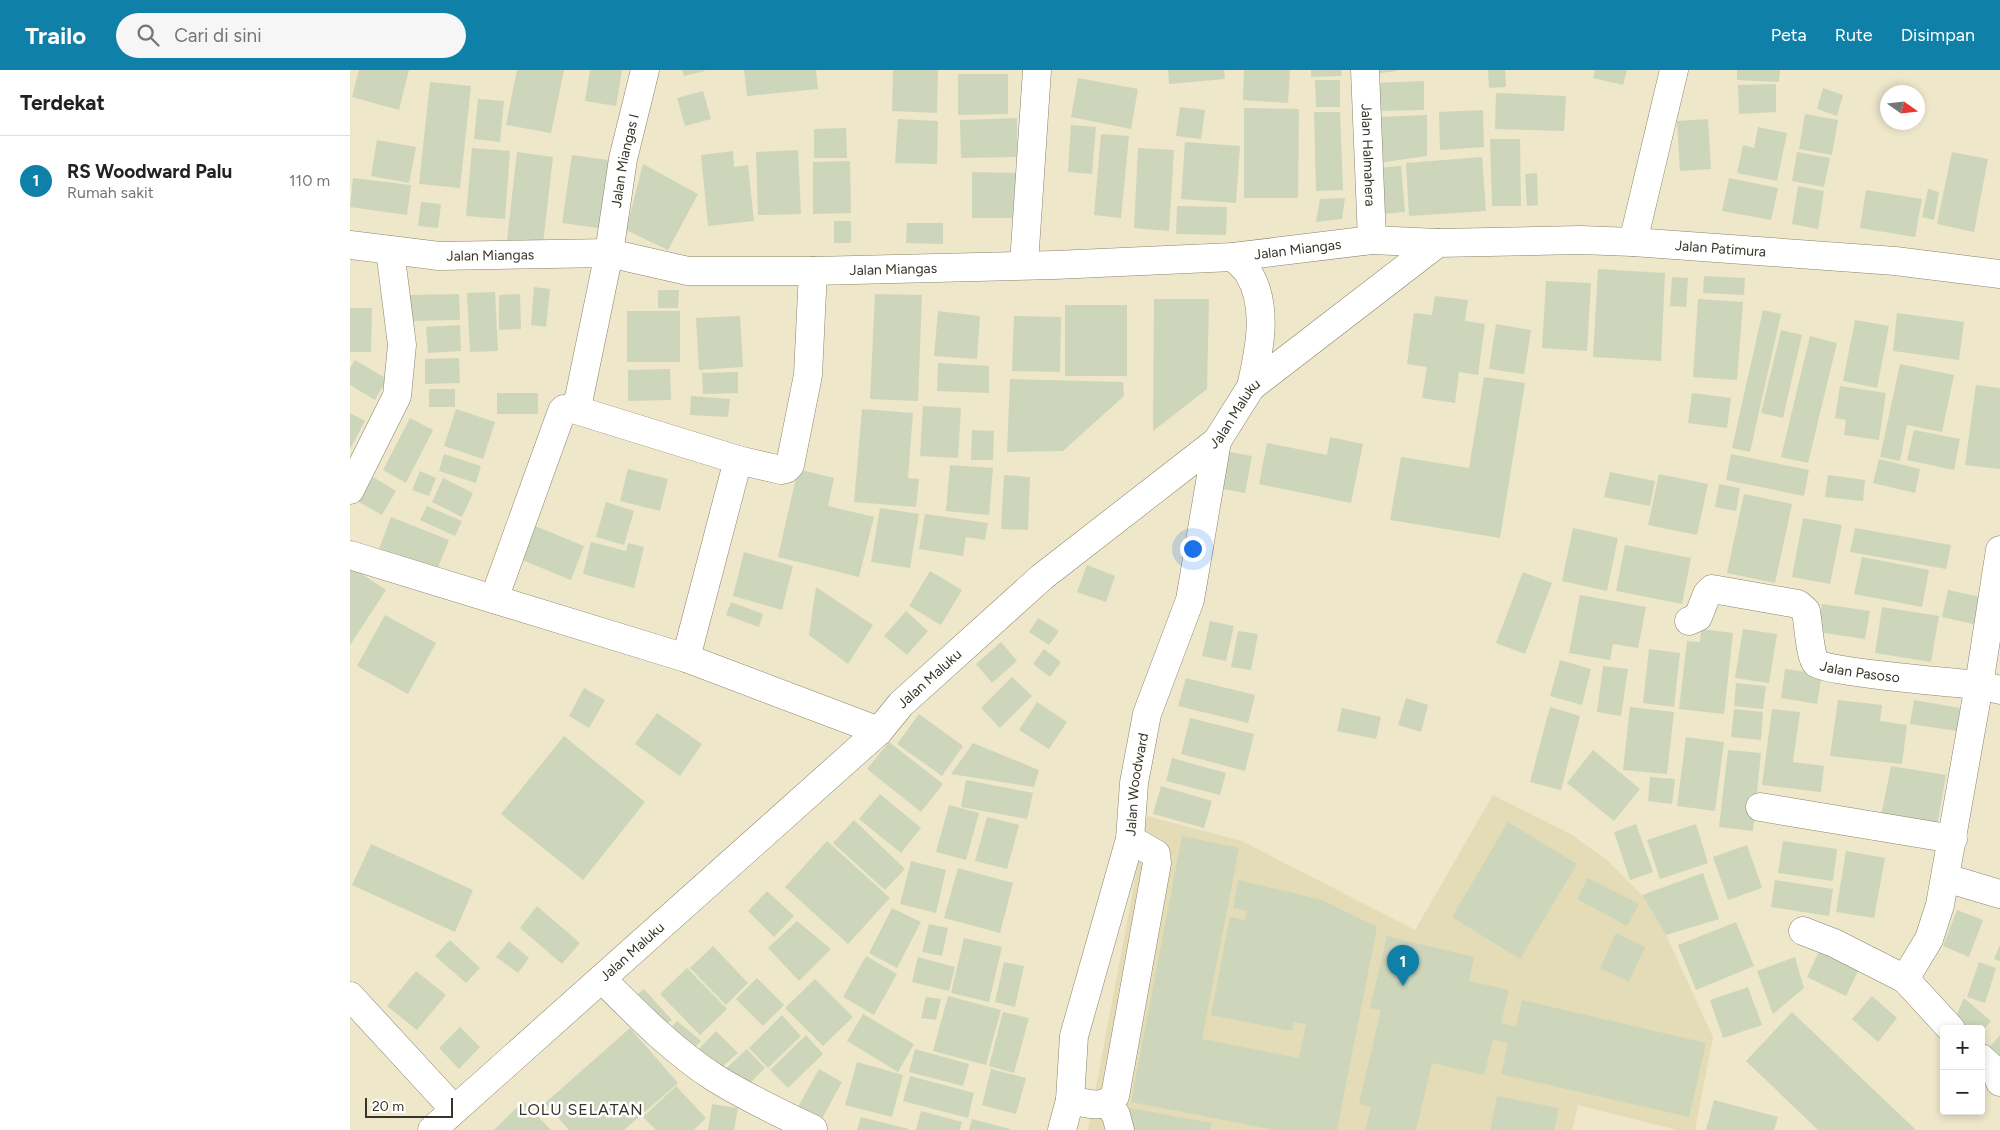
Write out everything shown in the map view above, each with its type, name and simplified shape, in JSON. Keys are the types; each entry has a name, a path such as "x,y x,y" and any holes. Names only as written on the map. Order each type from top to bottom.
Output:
{"street":[{"name":"Jalan Miangas I","path":"573,409 578,398 609,253 623,159 645,70"},
{"path":"1024,264 1037,70"},
{"name":"Jalan Halmahera","path":"1365,70 1372,240"},
{"path":"1634,242 1674,70"},
{"name":"Jalan Miangas","path":"350,245 439,256 609,253 688,271 813,271 1233,256 1372,240 1438,243"},
{"name":"Jalan Patimura","path":"1438,243 1580,240 1634,242 1895,262 2000,274"},
{"name":"Jalan Maluku","path":"432,1130 879,731 901,704 1042,577 1217,440 1251,387 1438,243"},
{"path":"350,490 397,396 402,345 390,250"},
{"path":"1233,256 1249,274 1261,308 1258,355 1251,387"},
{"path":"494,599 564,409 573,409 738,460 781,470 786,469 790,464 808,375 813,271"},
{"name":"Jalan Woodward","path":"1062,1130 1070,1100 1074,1036 1130,839 1134,784 1147,714 1190,600 1217,440"},
{"path":"686,658 738,460"},
{"path":"1907,981 1929,939 1946,878 1953,839 1989,688 2000,550"},
{"path":"350,555 686,658 879,731"},
{"name":"Jalan Pasoso","path":"1689,621 1698,617 1707,594 1712,589 1798,604 1806,611 1813,659 1819,665 1844,671 1989,688"},
{"path":"1760,807 1953,839"},
{"path":"1070,1100 1100,1106 1108,1103 1115,1096 1157,863 1156,854 1130,839"},
{"path":"1946,878 2000,894"},
{"path":"1803,931 1834,942 1907,981 1948,1025"},
{"path":"602,979 677,1050 713,1077 750,1098 813,1129"},
{"path":"350,996 454,1109"},
{"path":"1985,1062 1996,1072 2000,1082"},
{"path":"1108,1103 1116,1115 1120,1130"}],"shaded area":[{"path":"1493,795 1569,833 1607,860 1642,895 1666,935 1713,1037 1695,1130 1677,1130 1578,1105 1572,1130 1088,1130 1147,816 1242,841 1415,930"}],"building":[{"path":"359,70 409,70 399,110 352,97"},
{"path":"517,70 564,70 551,133 506,125"},
{"path":"590,70 622,70 616,106 585,101"},
{"path":"682,70 704,70 705,71 684,76"},
{"path":"744,70 816,70 818,89 747,96"},
{"path":"893,70 938,70 937,113 892,111"},
{"path":"1168,70 1224,70 1225,79 1169,84"},
{"path":"1244,70 1290,70 1288,103 1243,100"},
{"path":"1311,70 1341,70 1342,76 1311,77"},
{"path":"1372,70 1397,70 1397,71 1372,74"},
{"path":"1488,70 1505,70 1506,87 1489,88"},
{"path":"1595,70 1627,70 1623,85 1593,78"},
{"path":"1737,70 1780,70 1779,82 1737,80"},
{"path":"958,74 1008,74 1008,114 958,115"},
{"path":"1078,78 1138,89 1131,129 1071,117"},
{"path":"1315,80 1340,80 1340,107 1316,107"},
{"path":"1424,81 1424,110 1375,111 1374,83"},
{"path":"430,82 471,86 460,188 419,184"},
{"path":"1776,84 1776,112 1739,114 1738,85"},
{"path":"1823,88 1843,95 1837,116 1817,109"},
{"path":"703,91 711,119 685,126 677,98"},
{"path":"1496,93 1566,96 1564,131 1495,129"},
{"path":"478,99 504,101 500,142 474,139"},
{"path":"1180,107 1205,110 1201,139 1176,136"},
{"path":"1244,108 1299,109 1298,198 1244,198"},
{"path":"1483,110 1484,147 1440,150 1439,112"},
{"path":"1314,112 1340,112 1343,190 1316,191"},
{"path":"1805,114 1838,120 1832,155 1799,149"},
{"path":"1427,115 1427,156 1378,163 1376,117"},
{"path":"1017,118 1017,157 961,158 960,120"},
{"path":"898,119 938,121 937,164 895,163"},
{"path":"1708,119 1711,169 1680,171 1677,121"},
{"path":"1071,125 1096,127 1092,174 1068,172"},
{"path":"1758,127 1787,133 1777,181 1737,173 1743,145 1754,148"},
{"path":"846,128 847,158 814,158 814,129"},
{"path":"1101,134 1129,136 1121,218 1094,215"},
{"path":"1490,139 1520,139 1521,206 1492,206"},
{"path":"377,140 416,147 409,183 371,176"},
{"path":"1185,142 1240,146 1236,203 1181,199"},
{"path":"472,148 510,151 505,219 466,216"},
{"path":"1138,148 1174,150 1169,231 1134,228"},
{"path":"798,150 801,214 758,215 756,152"},
{"path":"733,151 734,167 748,165 754,221 708,226 701,155"},
{"path":"517,152 553,157 543,244 507,240"},
{"path":"1797,152 1830,158 1824,187 1792,181"},
{"path":"1952,152 1988,159 1974,232 1937,224"},
{"path":"572,155 615,161 605,229 562,223"},
{"path":"1482,157 1486,211 1409,216 1406,163"},
{"path":"850,161 851,213 813,214 813,162"},
{"path":"643,164 698,194 668,250 626,230"},
{"path":"1401,166 1405,212 1381,214 1377,168"},
{"path":"972,172 1016,173 1015,218 972,218"},
{"path":"1537,173 1538,205 1527,206 1525,174"},
{"path":"353,178 411,185 407,215 350,207"},
{"path":"1729,178 1778,188 1771,220 1722,211"},
{"path":"1798,186 1824,191 1818,229 1792,224"},
{"path":"1928,189 1939,192 1934,220 1922,217"},
{"path":"1866,190 1922,199 1915,237 1860,228"},
{"path":"1345,198 1342,219 1316,222 1320,199"},
{"path":"421,202 441,204 438,228 418,226"},
{"path":"1177,206 1227,207 1226,235 1176,234"},
{"path":"834,221 851,221 851,243 834,243"},
{"path":"907,223 943,223 943,244 906,243"},
{"path":"1598,269 1665,273 1661,361 1593,357"},
{"path":"1704,276 1745,278 1744,295 1703,293"},
{"path":"1672,277 1688,278 1686,307 1670,306"},
{"path":"1546,281 1591,283 1587,351 1542,348"},
{"path":"534,287 550,289 546,327 531,325"},
{"path":"658,290 679,290 678,308 658,308"},
{"path":"495,292 498,351 470,352 467,293"},
{"path":"459,294 460,320 409,321 408,295"},
{"path":"520,294 521,329 499,330 499,295"},
{"path":"875,294 922,295 918,401 870,399"},
{"path":"1435,296 1468,300 1465,321 1485,324 1478,375 1459,372 1455,403 1422,398 1427,367 1407,364 1414,313 1432,315"},
{"path":"1154,299 1209,299 1207,389 1153,431"},
{"path":"1698,299 1743,302 1737,380 1693,377"},
{"path":"1065,305 1127,305 1127,376 1065,376"},
{"path":"350,308 372,308 371,352 350,352"},
{"path":"1763,310 1781,314 1750,452 1732,448"},
{"path":"627,311 680,311 680,362 627,362"},
{"path":"938,311 980,316 977,359 934,356"},
{"path":"1897,313 1964,322 1959,360 1893,351"},
{"path":"740,316 743,367 699,370 696,318"},
{"path":"1014,316 1061,317 1060,372 1012,371"},
{"path":"1855,320 1889,326 1877,388 1843,381"},
{"path":"1496,324 1531,330 1524,374 1489,369"},
{"path":"460,325 461,351 428,353 426,327"},
{"path":"1781,330 1802,335 1783,418 1761,413"},
{"path":"1810,336 1837,343 1808,463 1781,457"},
{"path":"459,358 460,383 425,384 425,359"},
{"path":"355,360 387,379 375,400 350,385 350,368"},
{"path":"938,363 989,366 989,393 937,391"},
{"path":"1900,364 1954,375 1942,432 1907,425 1900,461 1880,457"},
{"path":"670,369 671,400 628,401 628,370"},
{"path":"738,372 738,393 703,394 702,373"},
{"path":"1484,377 1525,383 1500,538 1390,520 1401,457 1469,468"},
{"path":"1010,379 1123,382 1124,396 1063,451 1007,452"},
{"path":"1976,385 2000,388 2000,469 1965,465"},
{"path":"1840,386 1886,393 1879,440 1844,435 1846,420 1835,418"},
{"path":"429,389 455,389 455,407 429,407"},
{"path":"497,393 538,393 538,414 497,414"},
{"path":"1692,393 1731,398 1727,428 1688,423"},
{"path":"691,396 730,399 728,417 690,415"},
{"path":"923,406 961,408 958,458 920,456"},
{"path":"456,409 495,422 483,459 444,446"},
{"path":"862,409 913,413 908,478 919,479 916,507 854,502"},
{"path":"350,413 365,421 350,449"},
{"path":"410,418 433,430 406,483 383,470"},
{"path":"972,430 994,431 993,460 971,460"},
{"path":"1914,430 1960,439 1954,470 1907,460"},
{"path":"1330,437 1363,444 1351,503 1259,484 1267,443 1327,455"},
{"path":"1224,451 1252,456 1245,493 1218,488"},
{"path":"444,454 481,466 476,483 439,471"},
{"path":"1731,454 1809,470 1804,496 1726,480"},
{"path":"1879,459 1920,469 1915,493 1873,483"},
{"path":"950,465 993,468 989,515 946,511"},
{"path":"628,469 668,479 660,511 620,501"},
{"path":"798,469 834,478 828,506 874,517 859,577 778,557"},
{"path":"420,471 436,478 429,496 412,490"},
{"path":"1610,472 1655,481 1650,506 1604,497"},
{"path":"1659,474 1708,484 1697,535 1648,525"},
{"path":"1004,475 1030,477 1028,530 1001,529"},
{"path":"1828,475 1865,480 1863,501 1825,497"},
{"path":"373,477 396,491 382,515 359,502"},
{"path":"443,478 473,493 462,517 432,502"},
{"path":"1719,484 1740,488 1736,511 1715,507"},
{"path":"1744,494 1792,504 1775,583 1727,573"},
{"path":"606,502 634,511 624,545 596,537"},
{"path":"427,506 462,521 455,536 420,520"},
{"path":"880,508 919,514 910,568 871,562"},
{"path":"925,514 988,523 985,540 966,537 963,556 919,549"},
{"path":"391,517 449,540 435,575 379,549"},
{"path":"1803,518 1842,525 1830,584 1792,577"},
{"path":"535,526 584,546 571,580 522,560"},
{"path":"1573,528 1618,538 1607,591 1562,581"},
{"path":"1855,528 1951,545 1946,569 1850,552"},
{"path":"591,542 626,551 628,543 644,547 634,588 583,574"},
{"path":"1625,545 1691,558 1682,604 1616,591"},
{"path":"744,552 793,566 782,610 733,596"},
{"path":"1862,557 1929,570 1922,607 1854,594"},
{"path":"1087,565 1115,576 1106,602 1077,592"},
{"path":"350,566 386,590 350,645"},
{"path":"930,571 962,590 941,625 909,606"},
{"path":"1523,572 1552,583 1525,654 1496,643"},
{"path":"816,587 873,625 848,664 809,635"},
{"path":"1948,590 1984,598 1977,625 1942,617"},
{"path":"1580,595 1646,607 1638,648 1613,644 1610,660 1569,653"},
{"path":"731,602 763,614 759,627 726,615"},
{"path":"1822,604 1870,611 1865,639 1818,632"},
{"path":"1882,607 1939,616 1931,662 1875,653"},
{"path":"906,611 928,631 907,655 884,636"},
{"path":"385,615 436,643 408,694 357,666"},
{"path":"1038,618 1059,631 1049,645 1029,632"},
{"path":"1210,621 1234,626 1226,661 1202,656"},
{"path":"1701,629 1733,633 1724,714 1679,709 1687,641 1700,642"},
{"path":"1743,629 1777,634 1769,683 1735,678"},
{"path":"1238,631 1258,634 1251,670 1231,667"},
{"path":"1001,642 1017,661 992,683 976,664"},
{"path":"1044,649 1061,662 1050,677 1033,664"},
{"path":"1649,649 1680,653 1674,707 1643,703"},
{"path":"1560,660 1591,669 1582,705 1550,696"},
{"path":"1603,666 1628,669 1621,716 1597,712"},
{"path":"1785,669 1822,674 1817,704 1781,698"},
{"path":"1012,677 1032,696 1000,728 981,708"},
{"path":"1186,678 1255,695 1248,723 1178,706"},
{"path":"1736,683 1766,686 1763,709 1734,706"},
{"path":"584,688 605,700 589,728 569,716"},
{"path":"1406,698 1428,705 1421,732 1398,725"},
{"path":"1838,700 1882,705 1880,721 1907,725 1902,764 1830,756"},
{"path":"1914,700 1960,708 1957,731 1910,724"},
{"path":"1037,702 1067,722 1049,749 1019,730"},
{"path":"1550,707 1580,716 1561,790 1530,782"},
{"path":"1630,707 1674,712 1667,774 1623,770"},
{"path":"1342,708 1381,717 1376,739 1337,731"},
{"path":"1734,709 1763,712 1761,740 1731,737"},
{"path":"1772,709 1800,712 1793,762 1824,766 1821,792 1762,785"},
{"path":"657,713 702,744 680,776 635,744"},
{"path":"919,714 963,746 942,776 897,744"},
{"path":"1190,718 1254,734 1245,771 1181,754"},
{"path":"564,736 645,802 583,880 501,814"},
{"path":"1686,737 1724,742 1715,811 1677,806"},
{"path":"889,742 943,784 921,812 867,769"},
{"path":"973,743 1039,770 1034,787 951,774"},
{"path":"1593,750 1640,789 1614,821 1567,783"},
{"path":"1728,750 1761,753 1753,831 1719,827"},
{"path":"1172,758 1226,773 1220,795 1166,781"},
{"path":"1891,766 1946,775 1937,826 1881,816"},
{"path":"1650,777 1675,779 1672,804 1648,801"},
{"path":"966,780 1033,793 1027,819 961,807"},
{"path":"1161,786 1212,801 1204,828 1153,814"},
{"path":"880,794 921,828 901,853 859,819"},
{"path":"949,805 979,813 966,860 936,852"},
{"path":"987,817 1019,825 1007,869 975,861"},
{"path":"854,820 905,869 885,890 833,843"},
{"path":"1508,822 1577,864 1520,959 1452,917"},
{"path":"1636,824 1653,872 1630,880 1614,832"},
{"path":"1696,824 1708,863 1660,879 1647,840"},
{"path":"1182,836 1239,848 1202,1039 1299,1058 1306,1024 1294,1022 1292,1031 1211,1015 1230,917 1245,920 1247,911 1233,908 1238,880 1322,900 1377,927 1337,1130 1275,1130 1131,1102"},
{"path":"827,841 890,898 848,944 785,887"},
{"path":"1783,841 1837,849 1833,881 1778,873"},
{"path":"371,844 473,890 455,932 352,885"},
{"path":"1747,845 1762,888 1728,900 1713,857"},
{"path":"1846,851 1885,858 1874,918 1836,912"},
{"path":"911,861 946,870 936,913 900,904"},
{"path":"958,868 1013,883 1000,933 944,918"},
{"path":"1703,873 1719,919 1666,935 1642,895"},
{"path":"1588,878 1639,904 1627,926 1577,899"},
{"path":"1775,880 1833,889 1829,916 1771,907"},
{"path":"767,891 794,916 774,937 748,911"},
{"path":"537,906 580,943 562,964 520,928"},
{"path":"892,908 921,922 897,968 869,953"},
{"path":"1957,910 1983,920 1969,957 1943,946"},
{"path":"797,921 831,949 799,981 768,948"},
{"path":"1736,922 1754,966 1696,990 1678,945"},
{"path":"929,924 948,928 942,956 922,952"},
{"path":"1616,933 1645,947 1629,982 1600,968"},
{"path":"1387,936 1474,957 1469,981 1509,990 1501,1023 1516,1027 1522,1000 1706,1043 1689,1117 1501,1074 1508,1043 1493,1040 1484,1075 1432,1063 1416,1130 1365,1130 1371,1107 1359,1104 1381,1010 1370,1008"},
{"path":"964,938 1002,947 989,1002 951,993"},
{"path":"450,940 480,968 466,983 435,956"},
{"path":"509,941 529,958 518,973 496,957"},
{"path":"2000,945 2000,961 1994,959"},
{"path":"713,946 748,983 726,1005 690,968"},
{"path":"1820,949 1860,967 1846,996 1807,977"},
{"path":"866,956 897,974 874,1015 843,997"},
{"path":"918,957 955,967 949,991 912,982"},
{"path":"1795,957 1804,988 1773,1014 1757,971"},
{"path":"1004,962 1024,966 1015,1007 995,1002"},
{"path":"1979,962 1996,968 1985,1003 1967,997"},
{"path":"687,968 727,1009 700,1035 660,994"},
{"path":"416,971 446,995 417,1030 387,1006"},
{"path":"757,978 784,1005 763,1026 736,999"},
{"path":"815,979 853,1017 823,1046 785,1008"},
{"path":"1748,987 1762,1025 1723,1038 1710,1000"},
{"path":"644,989 672,1020 658,1030 630,1000"},
{"path":"948,996 1001,1010 986,1065 933,1051"},
{"path":"1872,996 1897,1018 1878,1042 1852,1019"},
{"path":"926,997 941,999 936,1020 921,1018"},
{"path":"1964,998 1991,1021 1985,1028 1985,1025 1958,1025 1954,1021"},
{"path":"1003,1012 1029,1018 1014,1073 989,1066"},
{"path":"1792,1012 1916,1130 1818,1130 1746,1061"},
{"path":"863,1014 914,1044 898,1072 847,1041"},
{"path":"782,1015 801,1036 768,1068 749,1048"},
{"path":"677,1021 701,1041 688,1055 665,1034"},
{"path":"460,1027 480,1047 459,1069 439,1048"},
{"path":"630,1028 678,1083 624,1130 569,1130 545,1103"},
{"path":"716,1031 738,1053 713,1075 690,1058"},
{"path":"806,1035 823,1054 788,1088 770,1070"},
{"path":"2000,1035 2000,1063 1986,1051"},
{"path":"747,1049 765,1068 742,1091 718,1076"},
{"path":"915,1049 969,1064 963,1086 909,1072"},
{"path":"857,1062 903,1075 892,1117 845,1105"},
{"path":"819,1069 842,1082 818,1126 794,1114"},
{"path":"991,1069 1026,1078 1016,1114 982,1105"},
{"path":"910,1076 974,1093 968,1118 903,1101"},
{"path":"676,1086 706,1118 694,1130 656,1130 643,1117"},
{"path":"1497,1096 1559,1108 1554,1130 1490,1130"},
{"path":"1714,1100 1778,1117 1774,1130 1706,1130"},
{"path":"523,1101 551,1130 494,1130"},
{"path":"712,1104 738,1108 734,1130 708,1130"},
{"path":"1130,1108 1211,1123 1210,1130 1126,1130"},
{"path":"921,1111 962,1122 960,1130 916,1130"},
{"path":"861,1117 909,1129 857,1130"},
{"path":"972,1119 1010,1129 1010,1130 969,1130"}],"place":[{"name":"RS Woodward Palu","path":"1403,986"}],"district":[{"name":"LOLU SELATAN","path":"581,1109"}]}
